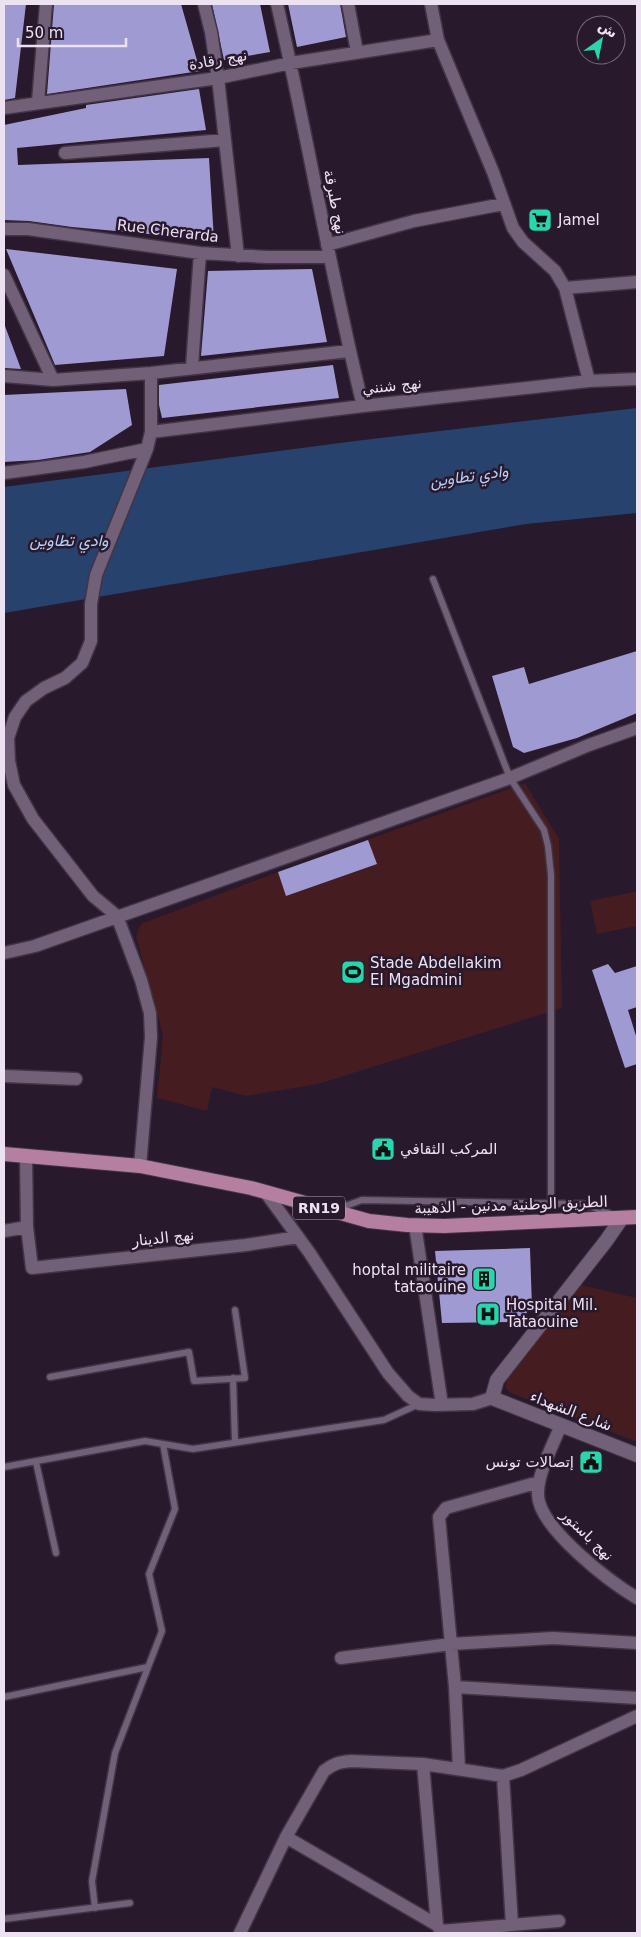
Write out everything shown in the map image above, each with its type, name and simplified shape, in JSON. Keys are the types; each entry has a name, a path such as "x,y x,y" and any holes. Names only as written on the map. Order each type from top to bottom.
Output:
{"main road":[{"name":"الطريق الوطنية مدنين - الذهيبة","path":"4,1154 140,1166 266,1192 369,1221 444,1226 637,1217"},
{"path":"492,1398 497,1380 622,1218"},
{"name":"شارع الشهداء","path":"492,1398 637,1455"}],"street":[{"path":"38,102 46,4"},
{"path":"204,4 211,32 218,78 238,256"},
{"name":"نهج طبرقة","path":"278,4 349,351 363,406"},
{"path":"348,4 357,52"},
{"path":"430,4 438,40 493,172 513,228 523,242 556,271 565,288 589,381"},
{"name":"نهج رقادة","path":"4,108 218,78 291,63 438,40"},
{"path":"65,152 225,140"},
{"name":"Rue Cherarda","path":"4,229 28,230 200,253 267,257 328,251 414,221 503,204"},
{"path":"192,367 200,253"},
{"path":"4,275 53,380"},
{"path":"565,288 637,282"},
{"path":"4,376 53,380 151,373 349,351"},
{"path":"140,1166 151,1037 150,1013 142,980 117,916 93,896 33,819 14,785 8,761 8,738 15,717 26,701 44,688 65,678 82,662 90,641 91,604 96,575 147,449 151,432 151,373"},
{"name":"نهج شنني","path":"151,432 589,381 637,379"},
{"path":"4,473 84,462 147,449"},
{"path":"4,954 35,946 510,778 588,745 637,728"},
{"path":"4,1076 76,1079"},
{"path":"4,1231 27,1227 26,1156"},
{"path":"266,1192 388,1373 408,1396 419,1404 442,1405 473,1404 492,1398"},
{"path":"415,1225 442,1405"},
{"name":"نهج الدينار","path":"27,1227 32,1268 246,1246 298,1238"},
{"name":"نهج باستور","path":"561,1425 539,1482 540,1509 547,1520 590,1564 637,1598"},
{"path":"459,1768 455,1688 439,1524 442,1512 446,1508 458,1504 539,1482"},
{"path":"340,1658 451,1644 553,1638 637,1643"},
{"path":"455,1688 637,1698"},
{"path":"240,1933 286,1837 324,1771 332,1765 350,1761 424,1764 503,1776 521,1770 637,1716"},
{"path":"424,1764 438,1930"},
{"path":"503,1776 512,1925"},
{"path":"286,1837 438,1930 559,1921"}],"lane":[{"path":"433,579 510,778 544,830 548,846 551,875 551,1203"},
{"path":"331,1211 362,1200 551,1203 583,1204 622,1218"},
{"path":"50,1378 189,1352 194,1381 245,1378 235,1310"},
{"path":"233,1378 234,1442"},
{"path":"4,1467 145,1441 193,1449 384,1420 419,1404"},
{"path":"95,1908 92,1881 114,1754 162,1631 149,1574 175,1509 163,1444"},
{"path":"36,1462 56,1553"},
{"path":"4,1696 148,1667"},
{"path":"4,1919 130,1903"}],"shaded area":[{"name":"Stade Abdelاakim El Mgadmini","path":"525,783 559,839 562,1008 318,1084 246,1096 212,1087 207,1111 157,1098 163,1035 136,936 141,924 278,872"},
{"path":"637,891 637,926 597,934 590,901"},
{"path":"581,1285 637,1298 637,1442 511,1393 505,1388 507,1379"}],"water":[{"name":"وادي تطاوين","path":"637,408 637,513 526,524 4,613 4,487 355,441"}],"building":[{"path":"4,4 26,4 15,98 4,100"},
{"path":"54,4 181,4 200,71 47,94"},
{"path":"212,4 260,4 270,52 224,60"},
{"path":"288,4 340,4 346,37 297,47"},
{"path":"199,89 206,130 17,148 18,165 209,158 214,240 4,220 4,125 86,108 86,105"},
{"path":"6,249 177,269 164,356 55,365"},
{"path":"312,269 327,342 201,356 208,271"},
{"path":"5,326 21,369 4,368"},
{"path":"333,365 339,398 162,418 159,405 159,385"},
{"path":"126,389 132,425 90,452 38,460 4,462 4,395"},
{"path":"637,651 637,713 577,738 524,753 513,747 492,676 524,667 529,684"},
{"path":"368,840 377,864 286,896 278,872"},
{"path":"608,964 615,973 637,966 637,1007 628,1010 637,1039 637,1064 625,1068 592,970"},
{"name":"hoptal militaire tataouine","path":"530,1248 532,1307 518,1322 442,1323 435,1251"}],"place":[{"name":"Jamel","path":"540,220"},
{"name":"Stade Abdelاakim El Mgadmini","path":"353,972"},
{"name":"المركب الثقافي","path":"383,1149"},
{"name":"hoptal militaire tataouine","path":"484,1279"},
{"name":"Hospital Mil. Tataouine","path":"488,1314"},
{"name":"إتصالات تونس","path":"591,1462"}]}
